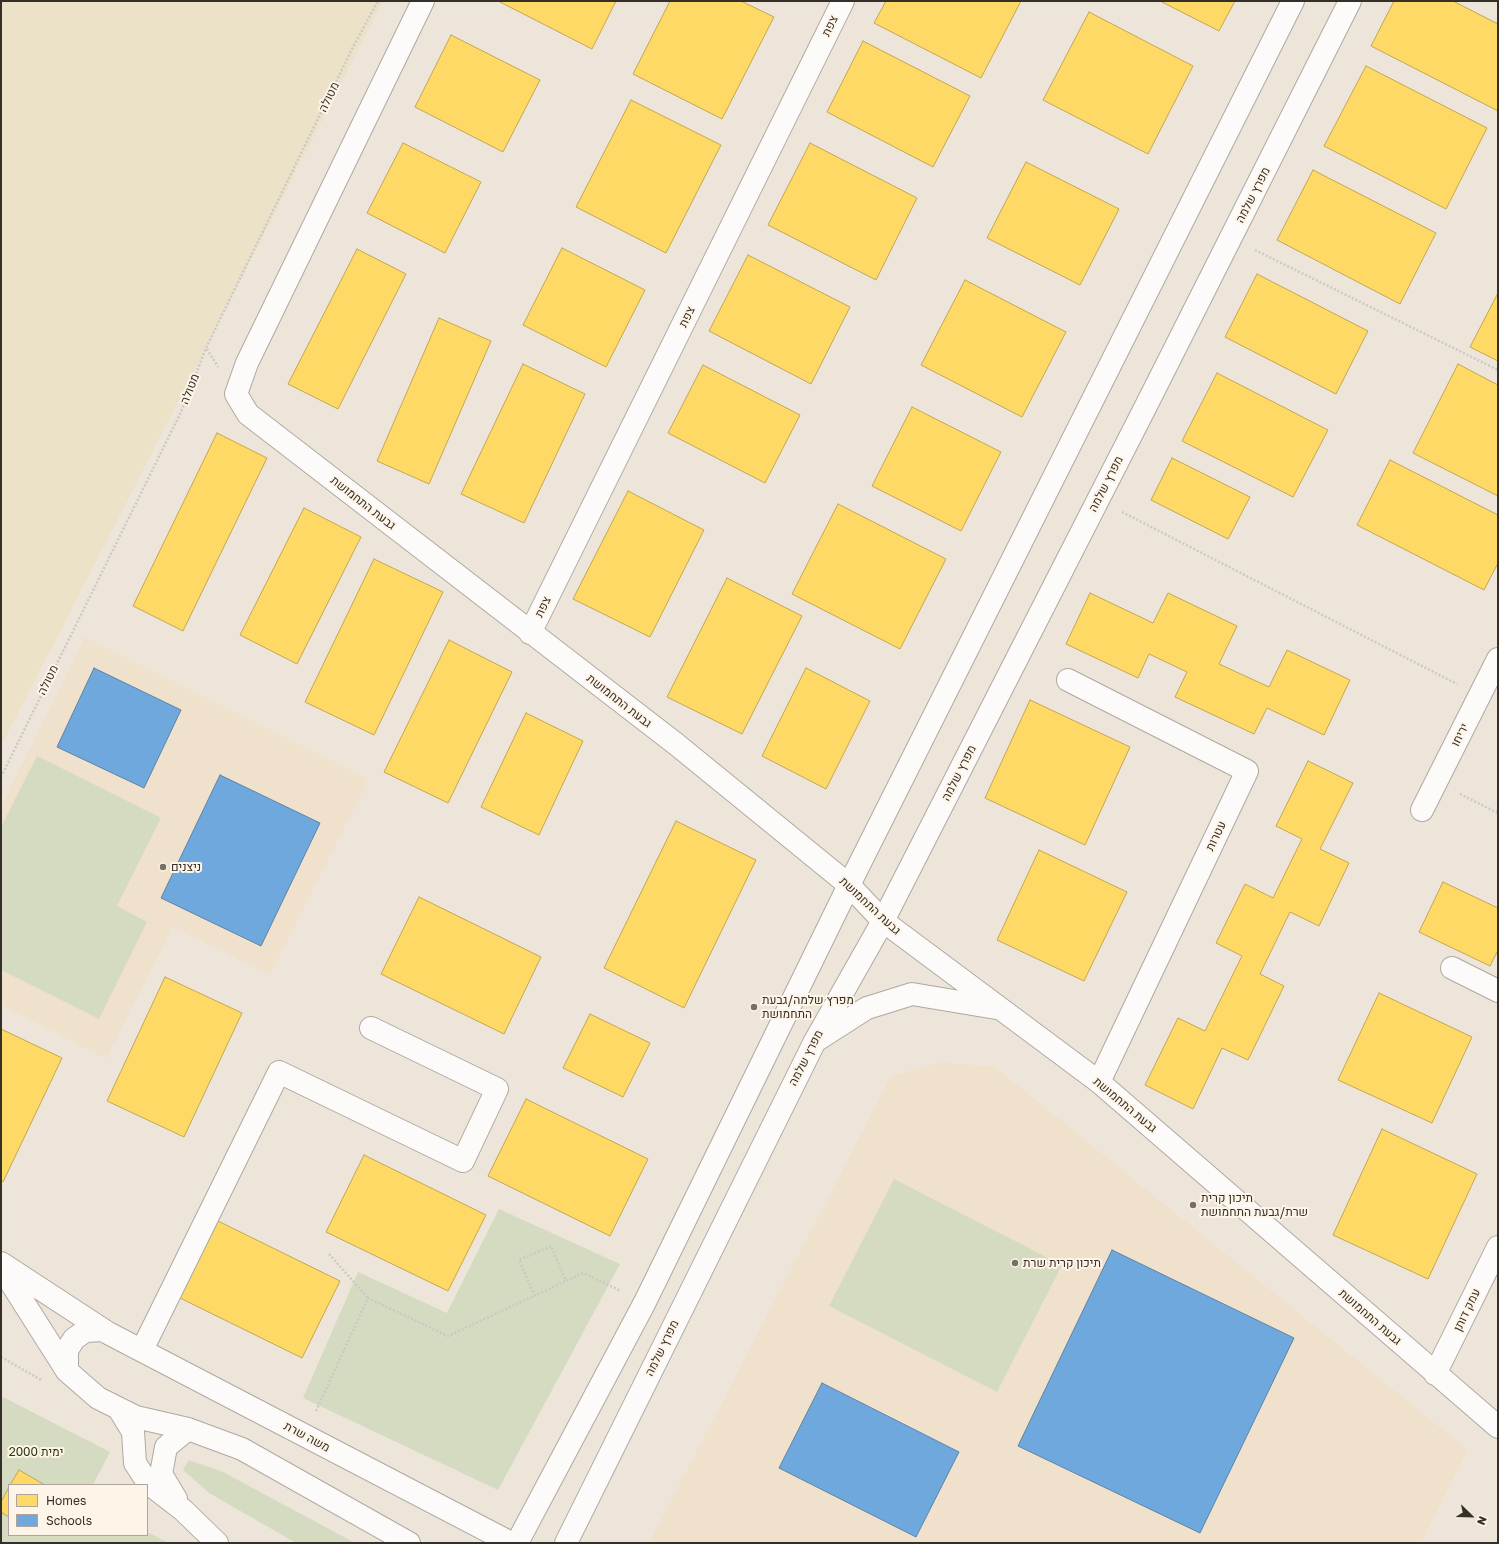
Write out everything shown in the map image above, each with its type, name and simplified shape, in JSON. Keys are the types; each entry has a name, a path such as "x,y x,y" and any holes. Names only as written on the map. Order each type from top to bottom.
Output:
{"street":[{"name":"גבעת התחמושת","path":"423,1 247,363 236,394 248,414 530,633 676,744 849,885 883,921 999,1009 1099,1082 1498,1427"},
{"name":"צפת","path":"530,633 843,1"},
{"path":"518,1543 645,1302 849,885 1293,1"},
{"name":"מפרץ שלמה","path":"566,1543 814,1043 883,921 1350,1"},
{"name":"יריחו","path":"1422,810 1498,659"},
{"name":"עטרות","path":"1068,680 1247,770 1099,1082"},
{"path":"1452,968 1498,991"},
{"path":"814,1043 867,1008 912,994 999,1009"},
{"path":"142,1350 279,1072 463,1161 497,1089 372,1028"},
{"name":"עמק דותן","path":"1436,1374 1498,1247"},
{"name":"משה שרת","path":"1,1263 103,1330 510,1543"},
{"path":"1,1267 67,1371 98,1398 136,1417 188,1429 242,1449 409,1543"},
{"path":"67,1371 67,1350 74,1339 84,1331 103,1330"},
{"path":"119,1409 133,1432 135,1462 148,1483 183,1510 216,1543"},
{"path":"183,1510 161,1474 166,1447 188,1429"},
{"path":"579,1515 580,1543"}],"path":[{"name":"מטולה","path":"1,777 181,412 206,348 353,47 378,1"},
{"path":"1231,238 1498,370"},
{"path":"1098,500 1480,696"},
{"path":"1436,782 1498,813"},
{"path":"535,1296 519,1260 551,1246 566,1281"},
{"path":"329,1254 368,1298 448,1336 583,1273 645,1302"},
{"path":"304,1435 368,1298"}],"shaded area":[{"name":"ניצנים","path":"85,637 369,779 270,975 173,927 106,1059 1,1005 1,807"},
{"name":"תיכון קרית שרת","path":"942,1062 995,1067 1468,1450 1421,1543 649,1543 891,1076"}],"green space":[{"path":"37,756 161,818 117,906 147,922 99,1019 1,970 1,827"},
{"path":"894,1179 1062,1265 997,1392 829,1306"},
{"path":"499,1209 620,1264 498,1490 303,1398 358,1272 447,1313"},
{"name":"ימית 2000","path":"1,1396 110,1452 94,1484 8,1484 8,1536 148,1536 148,1532 169,1543 1,1543"},
{"path":"189,1460 223,1472 355,1543 296,1543 209,1493 183,1470"}],"sand":[{"path":"1,1 383,1 1,746"}],"building: Homes":[{"path":"498,1 616,1 592,49"},
{"path":"670,1 741,1 774,17 722,119 633,74"},
{"path":"886,1 1021,1 981,78 874,23"},
{"path":"1160,1 1235,1 1219,31"},
{"path":"1394,1 1453,1 1498,24 1498,111 1371,46"},
{"path":"1089,12 1193,66 1148,154 1043,100"},
{"path":"451,35 540,80 503,152 415,107"},
{"path":"863,41 970,96 933,167 827,112"},
{"path":"1366,66 1487,128 1446,209 1324,146"},
{"path":"631,100 721,145 666,253 576,207"},
{"path":"403,143 481,182 445,253 367,213"},
{"path":"810,143 917,198 876,280 768,225"},
{"path":"1026,162 1119,209 1080,285 987,238"},
{"path":"1313,170 1436,233 1400,304 1277,240"},
{"path":"562,248 645,290 606,367 523,325"},
{"path":"357,249 406,274 338,409 288,384"},
{"path":"748,255 850,307 811,384 709,331"},
{"path":"1257,274 1368,331 1336,394 1225,337"},
{"path":"965,280 1066,332 1022,417 921,365"},
{"path":"1498,293 1498,361 1470,347"},
{"path":"439,318 491,341 429,484 377,461"},
{"path":"523,364 585,394 524,523 461,494"},
{"path":"1458,364 1498,385 1498,496 1413,453"},
{"path":"703,365 800,415 765,483 668,433"},
{"path":"1217,373 1328,430 1293,497 1182,441"},
{"path":"912,407 1001,452 961,531 872,486"},
{"path":"217,433 267,458 183,631 133,606"},
{"path":"1172,458 1250,497 1228,539 1151,500"},
{"path":"1390,460 1498,515 1498,563 1484,590 1357,525"},
{"path":"628,491 704,530 650,637 573,599"},
{"path":"838,504 946,559 900,649 792,594"},
{"path":"304,508 361,537 297,664 240,635"},
{"path":"374,559 443,592 374,735 305,702"},
{"path":"727,578 802,616 742,734 667,697"},
{"path":"1090,593 1153,623 1168,593 1237,626 1219,664 1269,687 1287,650 1350,680 1324,735 1267,708 1254,734 1175,697 1187,672 1149,654 1138,678 1066,644"},
{"path":"449,640 512,672 448,803 384,772"},
{"path":"806,668 870,701 826,789 762,756"},
{"path":"1030,700 1130,747 1085,845 985,798"},
{"path":"526,713 583,741 539,835 481,807"},
{"path":"1308,761 1353,783 1320,849 1349,863 1319,926 1290,912 1260,974 1284,986 1248,1060 1222,1048 1193,1109 1145,1085 1178,1018 1205,1031 1242,956 1216,943 1245,884 1273,898 1302,839 1276,826"},
{"path":"676,821 756,860 684,1008 604,968"},
{"path":"1039,850 1127,892 1084,981 997,940"},
{"path":"1443,882 1498,908 1498,950 1490,966 1419,932"},
{"path":"419,897 541,957 504,1034 381,974"},
{"path":"165,977 242,1013 184,1137 107,1101"},
{"path":"1379,993 1472,1037 1432,1123 1338,1080"},
{"path":"590,1014 650,1043 623,1097 563,1068"},
{"path":"1,1029 62,1058 3,1182 1,1181"},
{"path":"526,1099 648,1159 610,1236 488,1176"},
{"path":"1382,1129 1477,1174 1428,1279 1333,1235"},
{"path":"364,1155 486,1215 448,1291 326,1232"},
{"path":"218,1221 340,1281 302,1358 180,1298"},
{"path":"19,1470 43,1484 11,1484"},
{"path":"8,1489 8,1516 1,1512 1,1502"}],"building: Schools":[{"path":"94,668 181,710 144,788 57,747"},
{"path":"220,775 320,823 261,946 161,898"},
{"path":"1112,1250 1294,1338 1200,1533 1018,1446"},
{"path":"822,1383 959,1452 916,1537 779,1468"}],"place":[{"name":"ניצנים","path":"163,867"},
{"name":"מפרץ שלמה/גבעת התחמושת","path":"754,1007"},
{"name":"תיכון קרית שרת/גבעת התחמושת","path":"1193,1205"},
{"name":"תיכון קרית שרת","path":"1015,1263"}]}
